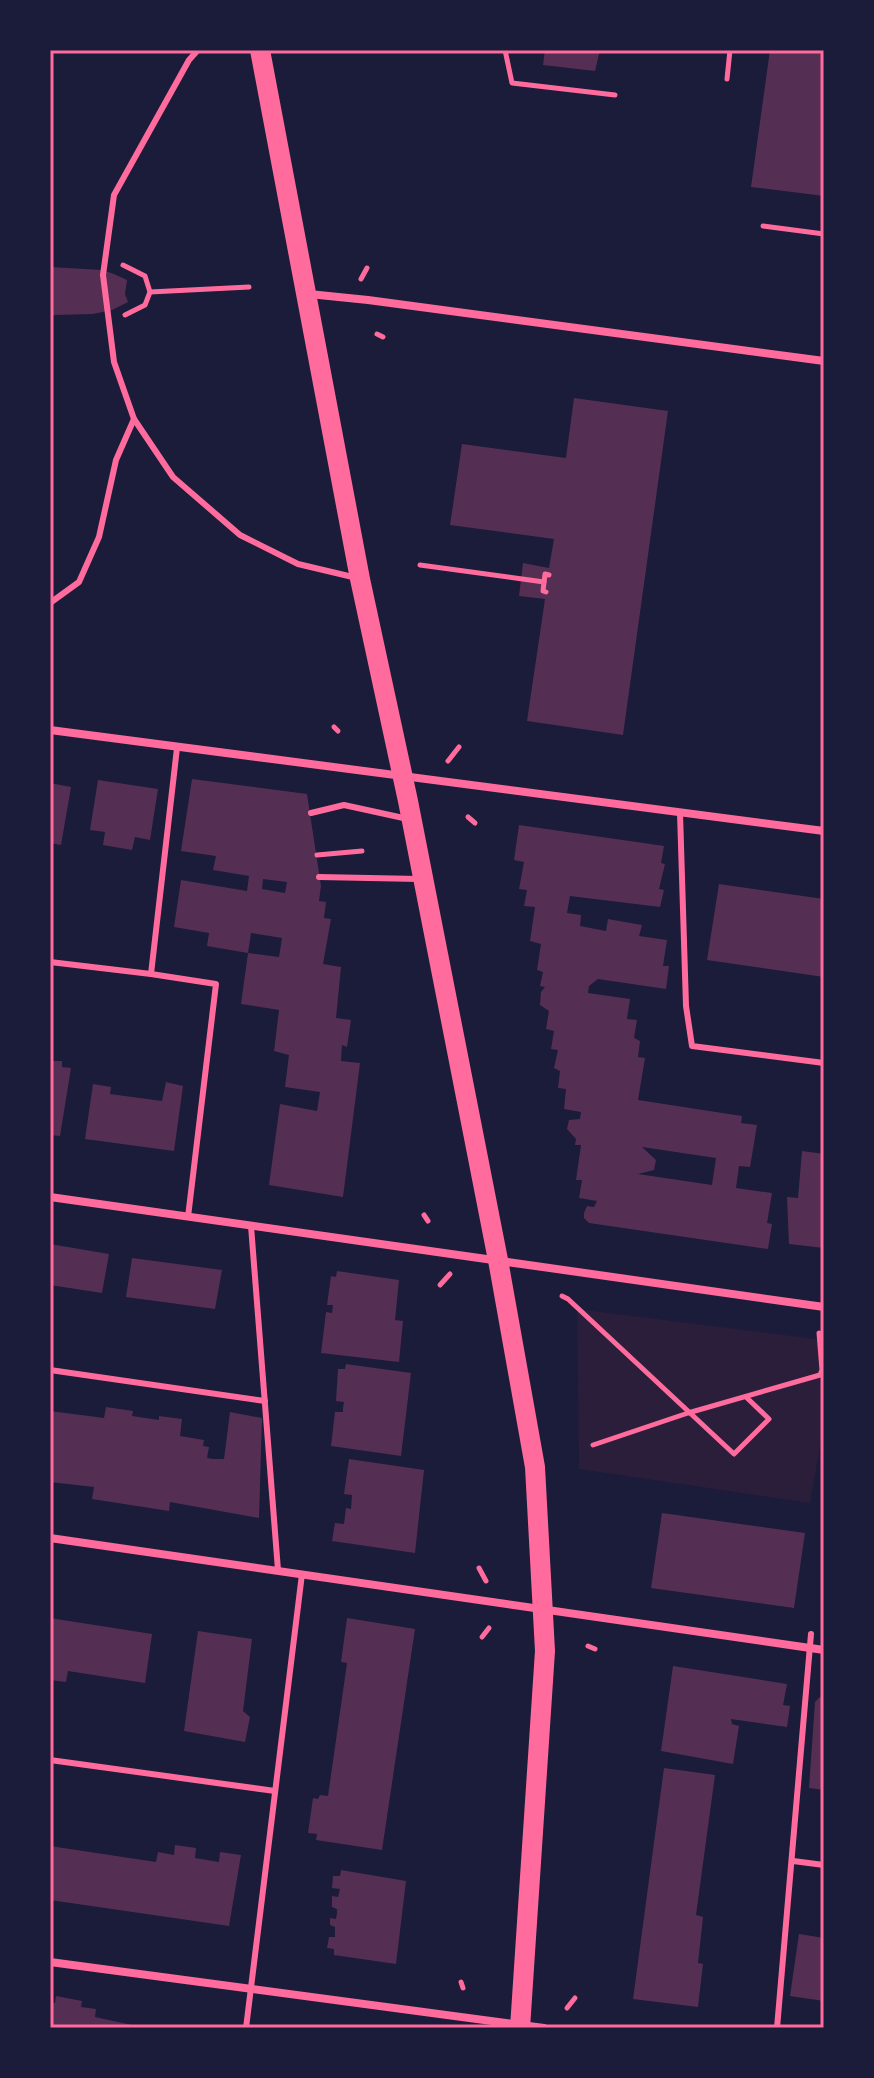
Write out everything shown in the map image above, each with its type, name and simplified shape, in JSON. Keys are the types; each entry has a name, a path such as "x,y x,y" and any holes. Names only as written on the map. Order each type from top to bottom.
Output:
{"main road":[{"path":"260,50 360,579 498,1260 535,1467 545,1651 521,2026"}],"street":[{"path":"308,294 824,361"},
{"path":"50,730 824,831"},
{"path":"50,1197 824,1307"},
{"path":"50,1538 824,1650"},
{"path":"50,1962 544,2028"}],"lane":[{"path":"198,50 189,60 114,195 103,275 114,362 134,419 173,477 240,535 298,564 360,579"},
{"path":"50,603 79,582 99,537 116,460 134,419"},
{"path":"151,974 177,748"},
{"path":"311,813 344,805 411,819"},
{"path":"680,813 686,1006 692,1046 824,1063"},
{"path":"319,877 423,879"},
{"path":"50,962 216,984 188,1217"},
{"path":"251,1226 278,1570"},
{"path":"50,1370 265,1401"},
{"path":"246,2028 302,1574"},
{"path":"777,2028 811,1634"},
{"path":"50,1760 275,1791"},
{"path":"793,1861 824,1865"}],"path":[{"path":"505,50 512,83 615,95"},
{"path":"727,79 730,50"},
{"path":"763,226 824,234"},
{"path":"120,264 145,276 150,292 145,305 136,312 122,316"},
{"path":"361,279 367,268"},
{"path":"150,292 249,287"},
{"path":"420,565 544,582"},
{"path":"546,592 543,591 545,574 549,575"},
{"path":"448,761 459,747"},
{"path":"468,817 475,823"},
{"path":"317,855 362,851"},
{"path":"440,1285 450,1274"},
{"path":"562,1296 734,1454 769,1419 746,1397"},
{"path":"593,1445 688,1413 820,1375 819,1333"},
{"path":"479,1568 486,1581"},
{"path":"482,1637 489,1628"},
{"path":"567,2008 575,1998"}],"shaded area":[{"path":"577,1309 824,1340 824,1424 810,1503 579,1469"}],"building":[{"path":"545,50 600,50 595,71 543,65"},
{"path":"770,50 824,50 824,196 751,187"},
{"path":"50,267 102,270 114,274 127,280 125,294 128,302 93,314 54,315 50,318"},
{"path":"574,398 668,411 623,735 527,721 545,599 519,596 523,563 549,568 554,539 450,525 462,444 566,458"},
{"path":"192,779 307,794 321,886 319,901 326,902 324,918 331,919 323,964 341,967 336,1018 351,1020 347,1047 342,1045 341,1061 360,1063 343,1197 269,1185 280,1104 317,1111 320,1092 285,1087 289,1055 274,1051 279,1010 241,1004 248,953 207,946 209,933 174,927 181,880 247,891 249,876 213,870 216,856 181,851","holes":["263,879 287,882 285,893 262,889","251,933 282,938 279,957 248,953"]},
{"path":"98,780 158,789 150,840 135,837 132,850 103,845 105,832 90,830"},
{"path":"50,783 71,787 61,845 50,843"},
{"path":"519,825 664,846 661,863 665,864 659,889 664,890 660,907 570,896 567,913 581,915 580,926 606,931 608,919 642,925 639,936 667,940 663,966 669,966 666,989 598,979 589,986 588,993 630,999 627,1019 637,1020 634,1038 640,1041 638,1057 645,1058 638,1100 742,1116 741,1123 757,1125 750,1167 739,1166 736,1188 772,1193 767,1223 772,1224 768,1249 589,1223 584,1218 587,1206 594,1207 597,1201 579,1198 582,1180 576,1180 581,1145 575,1145 576,1139 567,1129 569,1120 580,1119 581,1112 564,1109 566,1089 558,1088 560,1071 554,1068 558,1050 551,1049 554,1031 546,1029 549,1011 540,1005 541,992 545,987 540,986 543,972 537,970 541,944 530,941 535,907 524,906 527,890 519,889 524,862 514,860","holes":["642,1147 716,1158 712,1185 638,1174 654,1170 656,1160"]},
{"path":"719,884 824,899 824,977 707,960"},
{"path":"50,1061 62,1061 62,1067 71,1068 60,1136 50,1135"},
{"path":"166,1082 183,1086 174,1151 85,1139 93,1084 111,1087 110,1094 162,1101"},
{"path":"802,1151 824,1154 824,1248 789,1244 787,1197 798,1198"},
{"path":"50,1244 109,1254 102,1293 50,1285"},
{"path":"132,1258 222,1270 215,1309 126,1297"},
{"path":"337,1271 399,1280 395,1320 403,1321 399,1362 321,1353 326,1312 332,1313 333,1305 327,1305 331,1276 336,1277"},
{"path":"346,1364 411,1373 401,1456 331,1446 335,1412 343,1412 344,1402 336,1401 338,1369 345,1369"},
{"path":"106,1407 133,1411 132,1416 182,1419 180,1436 204,1440 203,1446 209,1447 207,1458 213,1459 224,1459 230,1412 262,1418 259,1518 170,1502 169,1511 92,1499 94,1487 50,1482 50,1411 104,1418"},
{"path":"349,1459 424,1470 415,1553 332,1541 335,1523 344,1524 346,1508 351,1509 352,1495 344,1494"},
{"path":"662,1513 805,1533 794,1608 651,1588"},
{"path":"50,1618 152,1634 145,1683 68,1671 66,1682 50,1680"},
{"path":"347,1618 415,1629 382,1850 316,1840 317,1834 308,1833 313,1798 328,1796 347,1663 341,1662"},
{"path":"198,1631 252,1639 243,1711 250,1717 245,1742 184,1731"},
{"path":"673,1666 787,1684 783,1705 790,1706 787,1727 731,1719 732,1724 739,1726 733,1764 661,1751"},
{"path":"824,1697 824,1790 809,1788 815,1702"},
{"path":"664,1768 715,1775 696,1915 703,1917 698,1963 703,1964 698,2007 633,1999"},
{"path":"175,1845 196,1848 195,1858 219,1862 220,1852 241,1855 229,1926 50,1900 50,1846 156,1862 158,1852 174,1855"},
{"path":"341,1870 406,1881 396,1964 334,1955 334,1949 327,1948 329,1937 335,1937 335,1927 330,1925 330,1918 336,1919 337,1913 337,1909 332,1907 332,1896 338,1897 340,1889 332,1888 333,1876 340,1876"},
{"path":"799,1934 824,1938 824,2001 790,1996"},
{"path":"56,1996 82,2001 81,2007 96,2009 95,2017 146,2028 50,2028 50,2003 55,2003"}]}
